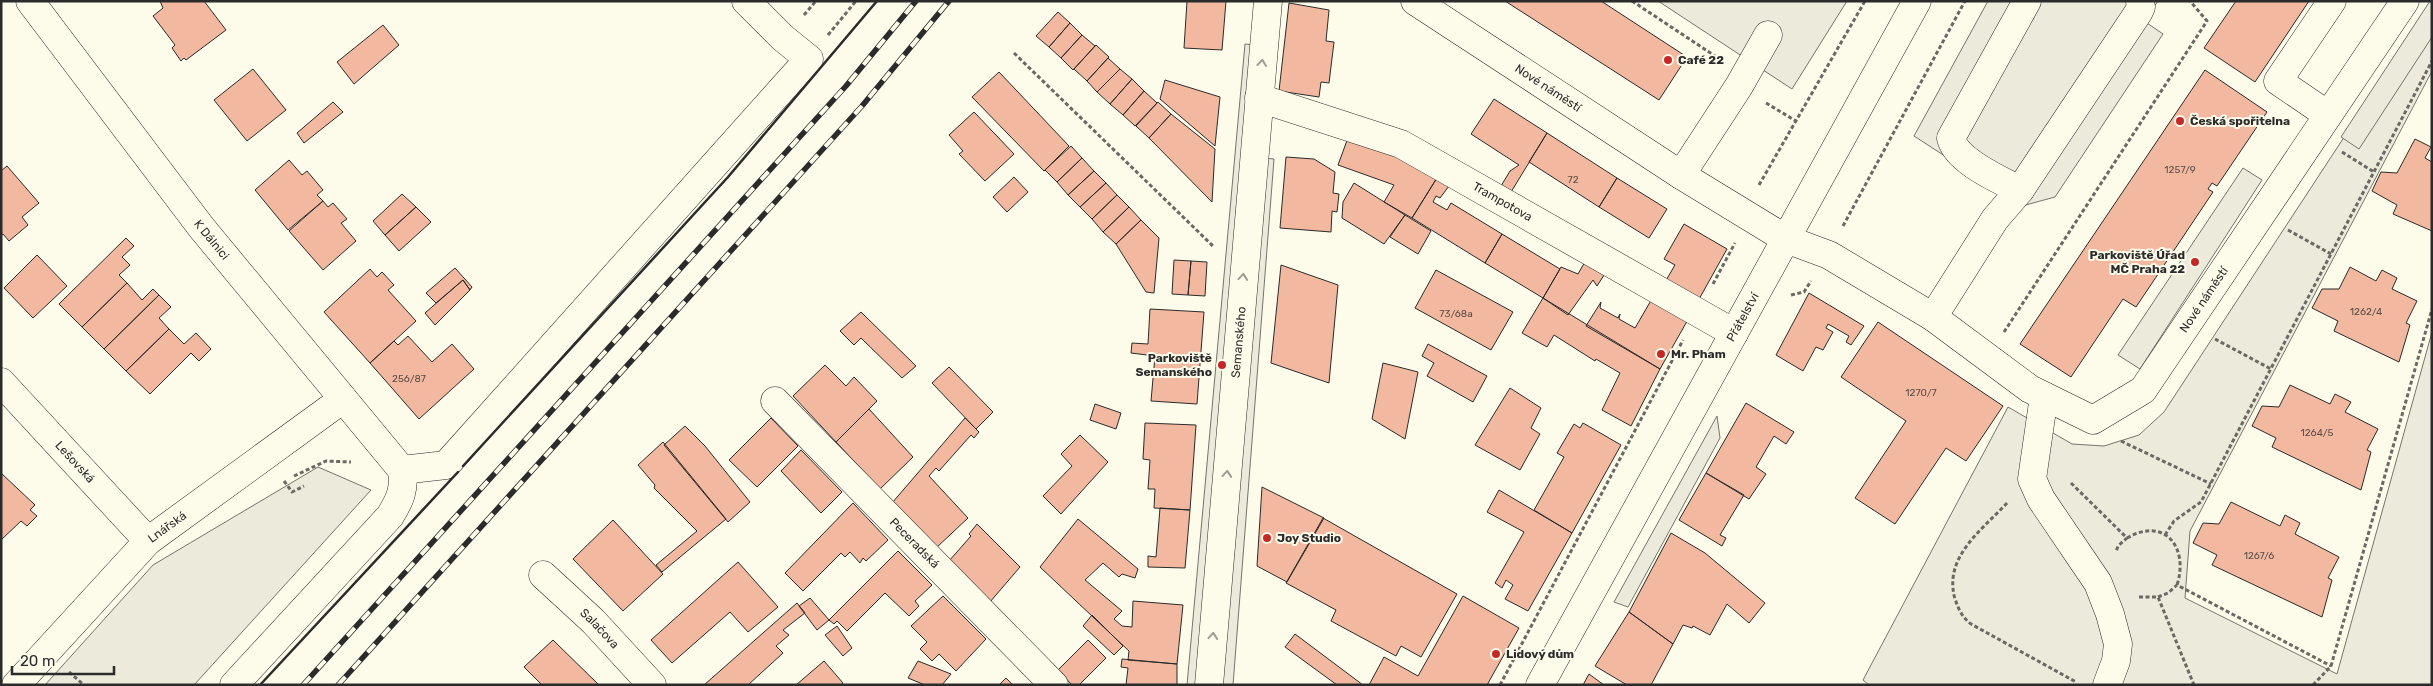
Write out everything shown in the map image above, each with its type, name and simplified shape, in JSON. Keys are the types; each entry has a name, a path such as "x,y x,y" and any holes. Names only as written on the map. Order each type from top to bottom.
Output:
{"street":[{"name":"K Dálnici","path":"30,1 196,220 402,470"},
{"name":"Semanského","path":"1208,685 1268,1"},
{"name":"Nové náměstí","path":"1415,1 1681,175 1786,239 1829,255 1933,317 2030,389 2093,420 2143,390 2405,1"},
{"name":"Přátelství","path":"1540,685 1917,1"},
{"path":"2020,190 1993,177 1958,153 1953,146 1951,138 2028,1"},
{"path":"1933,317 1995,219 2020,190 2138,13 2141,7 2140,1"},
{"path":"2328,115 2278,81 2332,1"},
{"path":"234,685 390,516 400,499 404,484 402,470 446,465 808,59 783,38 752,3"},
{"path":"1681,175 1739,86 1768,35"},
{"name":"Trampotova","path":"1259,98 1402,144 1734,333"},
{"name":"Lešovská","path":"1,382 148,541"},
{"path":"2044,396 2032,477 2041,498 2098,582 2110,614 2118,644 2116,661 2107,685"},
{"name":"Lnářská","path":"16,685 148,541 343,398"},
{"name":"Peceradská","path":"775,401 1054,685"},
{"name":"Salačova","path":"543,575 593,621 644,682"}],"path":[{"path":"808,59 856,1"},
{"path":"2001,337 2207,21 2190,1"},
{"path":"1634,2 1715,56 1711,68 1717,71"},
{"path":"1014,53 1244,276"},
{"path":"2165,535 2174,521 2201,502 2432,61"},
{"path":"1762,100 1796,121"},
{"path":"2341,152 2374,172"},
{"path":"2280,226 2331,254"},
{"path":"2313,685 2332,666 2432,308"},
{"path":"2208,336 2271,368"},
{"path":"2114,437 2211,484"},
{"path":"2032,477 1960,553 1954,568 1953,592 1960,612 1971,624 2081,685"},
{"path":"2070,482 2127,538"},
{"path":"2114,559 2118,546 2127,538 2144,530 2154,529 2165,535 2176,545 2181,560 2177,585 2168,593 2158,597 2143,598 2132,594"},
{"path":"2177,585 2332,666"},
{"path":"2158,597 2194,685"}],"shaded area":[{"path":"1658,1 1847,1 1792,89"},
{"path":"1988,1 2158,1 2144,21 2163,34 2055,197 2022,206 1914,136"},
{"path":"2430,1 2432,1 2432,37 2359,149 2341,137"},
{"path":"2432,3 2432,71 2190,531 2185,598 2337,674 2432,332 2432,685 1869,685 1863,680 2008,407 2072,444 2104,446 2139,435 2164,412"},
{"name":"Parkoviště Semanského","path":"1245,44 1256,45 1200,685 1187,685"},
{"name":"Parkoviště Semanského","path":"1263,158 1274,159 1233,685 1222,685"},
{"name":"Parkoviště Úřad MČ Praha 22","path":"2243,168 2262,180 2140,369 2118,355"},
{"path":"1717,416 1720,438 1628,607 1614,602"},
{"path":"318,467 371,490 194,685 45,685 153,565"}],"building":[{"path":"160,1 204,1 226,30 186,60 184,58 181,61 172,48 175,45 153,16 163,8"},
{"path":"1187,1 1226,1 1222,50 1184,48"},
{"path":"1505,1 1601,1 1687,57 1659,100"},
{"path":"2236,1 2309,1 2255,82 2204,48"},
{"path":"1289,3 1329,10 1326,41 1334,42 1329,83 1321,82 1319,97 1279,91"},
{"path":"1058,12 1070,23 1049,47 1036,36"},
{"path":"1070,23 1082,35 1061,58 1049,47"},
{"path":"383,25 399,45 354,84 337,62"},
{"path":"1082,35 1095,46 1073,70 1061,58"},
{"path":"1096,45 1109,57 1087,81 1074,69"},
{"path":"1108,58 1120,69 1097,92 1087,81"},
{"path":"253,69 286,110 247,141 214,100"},
{"path":"1120,69 1132,79 1110,104 1097,92"},
{"path":"2205,70 2267,112 2217,186 2212,183 2208,189 2213,192 2136,307 2123,299 2071,377 2020,344"},
{"path":"999,72 1069,146 1044,171 972,97"},
{"path":"1132,79 1144,91 1123,115 1110,104"},
{"path":"1165,80 1220,97 1215,146 1160,99"},
{"path":"1144,91 1157,103 1135,126 1123,115"},
{"path":"1494,99 1547,133 1508,197 1498,191 1510,171 1519,165 1471,134"},
{"path":"333,102 343,112 304,143 297,133"},
{"path":"1158,102 1171,114 1149,138 1136,126"},
{"path":"974,112 1014,154 985,181 959,154 963,151 949,135"},
{"path":"1171,114 1215,149 1212,202 1149,138"},
{"path":"1547,133 1617,178 1599,207 1529,162"},
{"path":"1349,135 1440,173 1412,218 1384,202 1394,185 1338,165"},
{"path":"2415,139 2431,147 2425,158 2432,162 2432,231 2393,214 2397,205 2372,191 2381,172 2397,173"},
{"path":"1071,146 1082,158 1057,182 1045,170"},
{"path":"1286,157 1314,159 1335,172 1333,193 1339,194 1337,212 1332,211 1331,232 1280,228"},
{"path":"1082,158 1094,171 1068,195 1057,182"},
{"path":"289,160 302,175 307,171 323,190 317,195 323,201 288,230 255,190"},
{"path":"7,166 39,203 22,217 28,225 9,241 3,234 1,235 1,171"},
{"path":"1094,171 1106,183 1080,207 1068,195"},
{"path":"1440,173 1449,186 1440,198 1436,196 1433,202 1447,210 1451,203 1502,234 1485,263 1412,218"},
{"path":"1014,177 1028,192 1007,212 993,197"},
{"path":"1617,178 1667,209 1649,238 1599,207"},
{"path":"1106,183 1117,195 1092,219 1080,207"},
{"path":"1354,183 1405,215 1384,244 1342,218 1343,202"},
{"path":"402,194 416,207 385,235 373,221"},
{"path":"1117,195 1129,207 1103,232 1092,219"},
{"path":"323,201 328,207 333,203 347,219 341,223 356,241 323,270 289,231"},
{"path":"416,207 431,222 399,251 385,235"},
{"path":"1129,207 1141,220 1116,244 1103,232"},
{"path":"1405,215 1431,231 1418,254 1390,237"},
{"path":"1141,220 1159,238 1154,293 1146,292 1116,244"},
{"path":"1684,224 1727,249 1698,301 1665,282 1675,265 1664,259"},
{"path":"1502,234 1560,269 1543,298 1485,263"},
{"path":"126,238 134,246 122,257 130,265 119,275 127,283 82,327 59,304"},
{"path":"37,255 67,286 33,318 4,288"},
{"path":"1174,260 1191,261 1188,295 1172,294"},
{"path":"1586,260 1606,272 1597,286 1593,280 1568,315 1543,298 1561,267 1578,274"},
{"path":"1191,261 1207,262 1205,296 1188,295"},
{"path":"1281,265 1338,285 1329,383 1271,363"},
{"path":"2350,267 2376,281 2382,270 2397,278 2392,289 2417,301 2406,323 2410,325 2399,362 2334,331 2338,321 2312,308 2322,289 2339,289"},
{"path":"455,268 472,287 470,290 463,280 436,303 426,293"},
{"path":"370,269 377,277 382,272 394,285 388,290 416,321 370,363 324,312"},
{"path":"1436,270 1513,312 1491,350 1415,308"},
{"path":"463,280 470,290 435,325 425,313"},
{"path":"127,283 142,300 153,289 159,295 104,349 82,327"},
{"path":"1809,293 1864,326 1851,345 1846,342 1849,336 1828,324 1826,328 1833,332 1823,350 1816,347 1803,371 1776,355"},
{"path":"159,295 171,307 159,318 169,329 126,371 104,349"},
{"path":"1653,297 1690,316 1660,369 1586,326 1601,302 1600,308 1618,318 1620,314 1619,319 1635,328"},
{"path":"1543,298 1660,369 1631,426 1602,410 1620,373 1596,359 1595,361 1554,335 1547,347 1522,333"},
{"path":"1150,309 1204,312 1197,404 1151,401 1155,356 1131,353 1132,343 1148,344"},
{"path":"861,312 916,366 902,378 861,338 854,345 840,331"},
{"path":"1878,322 2003,406 1966,461 1946,448 1895,524 1855,498 1906,421 1841,377"},
{"path":"169,329 184,344 196,333 211,349 199,361 191,353 150,394 126,371"},
{"path":"408,336 432,362 452,344 474,369 419,419 370,363 394,341 398,345"},
{"path":"1428,344 1487,376 1473,402 1427,376 1434,363 1422,356"},
{"path":"1383,363 1418,372 1405,439 1372,419"},
{"path":"825,365 846,386 854,377 877,401 836,442 793,396"},
{"path":"949,367 993,412 976,429 932,383"},
{"path":"2290,385 2330,404 2335,394 2351,402 2345,412 2378,429 2367,450 2371,452 2361,490 2272,447 2276,438 2252,426 2262,406 2279,407"},
{"path":"1510,388 1541,408 1531,428 1540,434 1520,470 1475,445"},
{"path":"1746,403 1794,432 1786,444 1774,436 1756,467 1766,474 1749,499 1706,473"},
{"path":"1095,404 1121,413 1116,429 1090,420"},
{"path":"869,409 913,457 880,489 836,442"},
{"path":"771,418 798,446 757,487 729,460"},
{"path":"965,418 979,432 974,438 971,435 939,471 936,468 929,476 968,518 936,548 892,503"},
{"path":"1145,423 1196,425 1190,510 1154,508 1155,489 1148,489 1150,460 1143,459"},
{"path":"1583,423 1621,445 1572,533 1534,510 1564,457 1557,453 1574,424 1580,428"},
{"path":"685,426 705,446 750,502 728,522 664,445"},
{"path":"1080,435 1108,462 1061,514 1043,496 1072,466 1061,454"},
{"path":"663,442 726,519 662,572 656,565 697,531 654,488 655,485 638,465"},
{"path":"801,450 842,492 821,513 781,471"},
{"path":"1,473 35,505 30,510 37,516 27,526 21,521 1,540"},
{"path":"1706,473 1744,495 1720,535 1726,538 1722,546 1679,520"},
{"path":"1262,487 1324,518 1287,582 1257,566"},
{"path":"1499,490 1572,533 1528,611 1505,599 1513,585 1506,580 1502,588 1495,583 1524,532 1487,512"},
{"path":"2231,502 2280,526 2285,515 2300,523 2295,534 2339,557 2328,578 2332,580 2322,617 2212,565 2217,555 2193,543 2203,523 2219,524"},
{"path":"853,503 888,540 866,561 863,558 860,563 850,552 845,557 841,553 803,591 785,573"},
{"path":"1160,508 1190,510 1185,568 1148,567 1148,556 1156,557"},
{"path":"1323,518 1457,594 1421,657 1401,646 1396,656 1331,621 1336,610 1286,583"},
{"path":"1078,519 1138,569 1135,578 1122,574 1119,577 1103,563 1085,580 1122,611 1114,619 1122,626 1132,627 1133,601 1183,605 1177,664 1128,660 1129,651 1040,567"},
{"path":"613,520 663,574 623,611 573,559"},
{"path":"977,524 1020,567 990,602 949,561 971,536 969,534"},
{"path":"1671,533 1705,553 1765,603 1749,623 1727,604 1710,635 1693,626 1692,628 1683,625 1673,644 1629,612"},
{"path":"898,551 932,585 915,601 919,606 909,616 885,593 847,631 837,621 834,624 829,620"},
{"path":"738,562 778,607 748,632 730,612 672,663 651,640"},
{"path":"943,596 986,639 956,671 939,654 932,661 920,649 927,642 911,626"},
{"path":"1463,596 1519,628 1487,685 1369,685 1384,657 1418,676"},
{"path":"810,598 829,620 817,630 799,606"},
{"path":"797,603 805,613 783,630 789,635 776,646 783,653 748,685 704,685"},
{"path":"1629,612 1673,644 1651,685 1627,685 1595,666"},
{"path":"1092,615 1123,646 1114,655 1083,626"},
{"path":"837,626 852,648 843,656 825,635"},
{"path":"1295,634 1363,685 1337,685 1285,647"},
{"path":"553,640 599,685 542,685 524,667"},
{"path":"1088,640 1106,658 1079,685 1072,685 1058,670"},
{"path":"1122,659 1177,664 1177,685 1126,685 1128,668 1121,667"},
{"path":"824,661 843,683 841,685 796,685"},
{"path":"918,661 951,674 942,685 925,685 908,678"},
{"path":"1589,674 1604,685 1583,685"},
{"path":"1006,678 1013,685 999,685"}],"railway":[{"path":"303,685 846,86 916,1"},
{"path":"338,685 862,106 949,1"}],"wall":[{"path":"463,466 728,177 877,1"},
{"path":"260,685 458,472"}],"place":[{"name":"Café 22","path":"1668,60"},
{"name":"Česká spořitelna","path":"2180,121"},
{"name":"Parkoviště Úřad MČ Praha 22","path":"2195,262"},
{"name":"Mr. Pham","path":"1661,354"},
{"name":"Parkoviště Semanského","path":"1222,365"},
{"name":"Joy Studio","path":"1267,538"},
{"name":"Lidový dům","path":"1496,654"}]}
